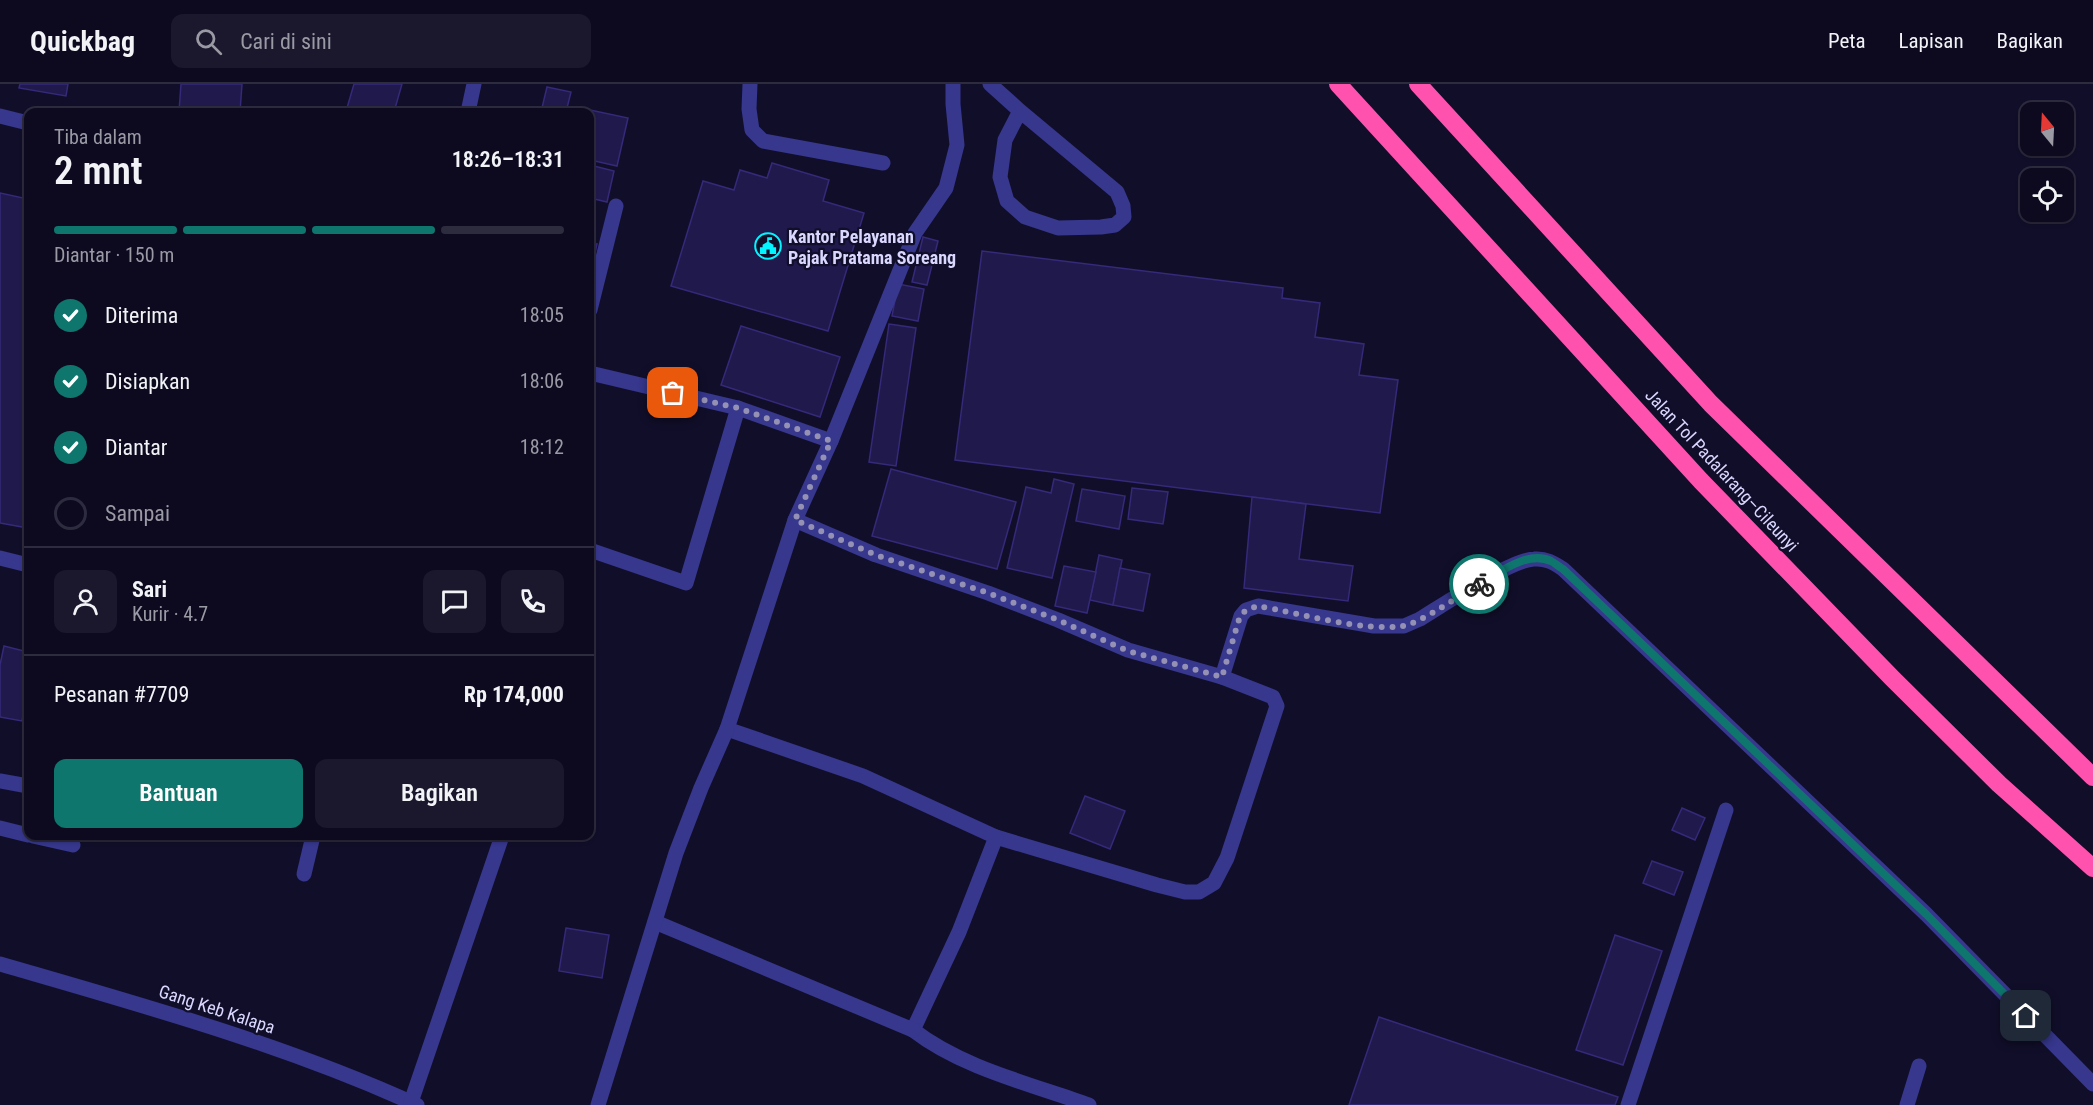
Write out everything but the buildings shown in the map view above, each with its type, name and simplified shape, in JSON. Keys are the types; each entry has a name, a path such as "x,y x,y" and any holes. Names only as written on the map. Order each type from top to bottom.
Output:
{"highway":[{"name":"Jalan Tol Padalarang–Cileunyi","path":"1338,84 1701,481 1892,678 1982,767 2093,868"},
{"name":"Jalan Tol Padalarang–Cileunyi","path":"1418,84 1711,404 2093,777"}],"street":[{"path":"469,108 474,84"},
{"path":"750,84 749,109 752,130 763,141 882,164"},
{"path":"598,1105 676,853 727,729 795,520 831,441 915,233 946,188 957,145 953,84"},
{"path":"990,84 1117,192 1124,206 1124,217 1114,225 1058,228 1025,217 1007,201 1000,177 1005,140 1020,111"},
{"path":"0,116 24,122"},
{"path":"594,294 616,206"},
{"path":"594,374 738,408 831,441"},
{"path":"594,551 686,583 738,408"},
{"path":"727,729 862,776 996,837 1185,892 1199,892 1214,883 1227,858 1277,706 1274,697 1222,677 1128,651 1058,620 988,593 876,555 795,520"},
{"path":"0,558 24,564"},
{"path":"1222,677 1240,616 1251,607 1258,606 1360,625 1404,626 1510,566 1532,558 1550,560 1563,569 1926,914 2093,1083"},
{"path":"0,781 24,785"},
{"path":"1628,1105 1726,810"},
{"path":"0,828 24,833"},
{"path":"913,1030 959,932 996,837"},
{"path":"53,840 73,844"},
{"path":"304,874 312,840"},
{"path":"414,1103 501,840"},
{"path":"655,922 913,1030 932,1045 962,1059 1089,1105"},
{"name":"Gang Keb Kalapa","path":"0,964 204,1023 378,1087 414,1103"},
{"path":"1907,1105 1919,1066"}],"way so far":[{"path":"673,393 738,408 831,441 795,520 876,555 988,593 1058,620 1128,651 1222,677 1240,616 1251,607 1258,606 1360,625 1404,626 1479,584"}],"place":[{"name":"Kantor Pelayanan Pajak Pratama Soreang","path":"768,246"}],"route":[{"path":"1479,584 1510,566 1532,558 1550,560 1563,569 1926,914 2026,1016"}]}
